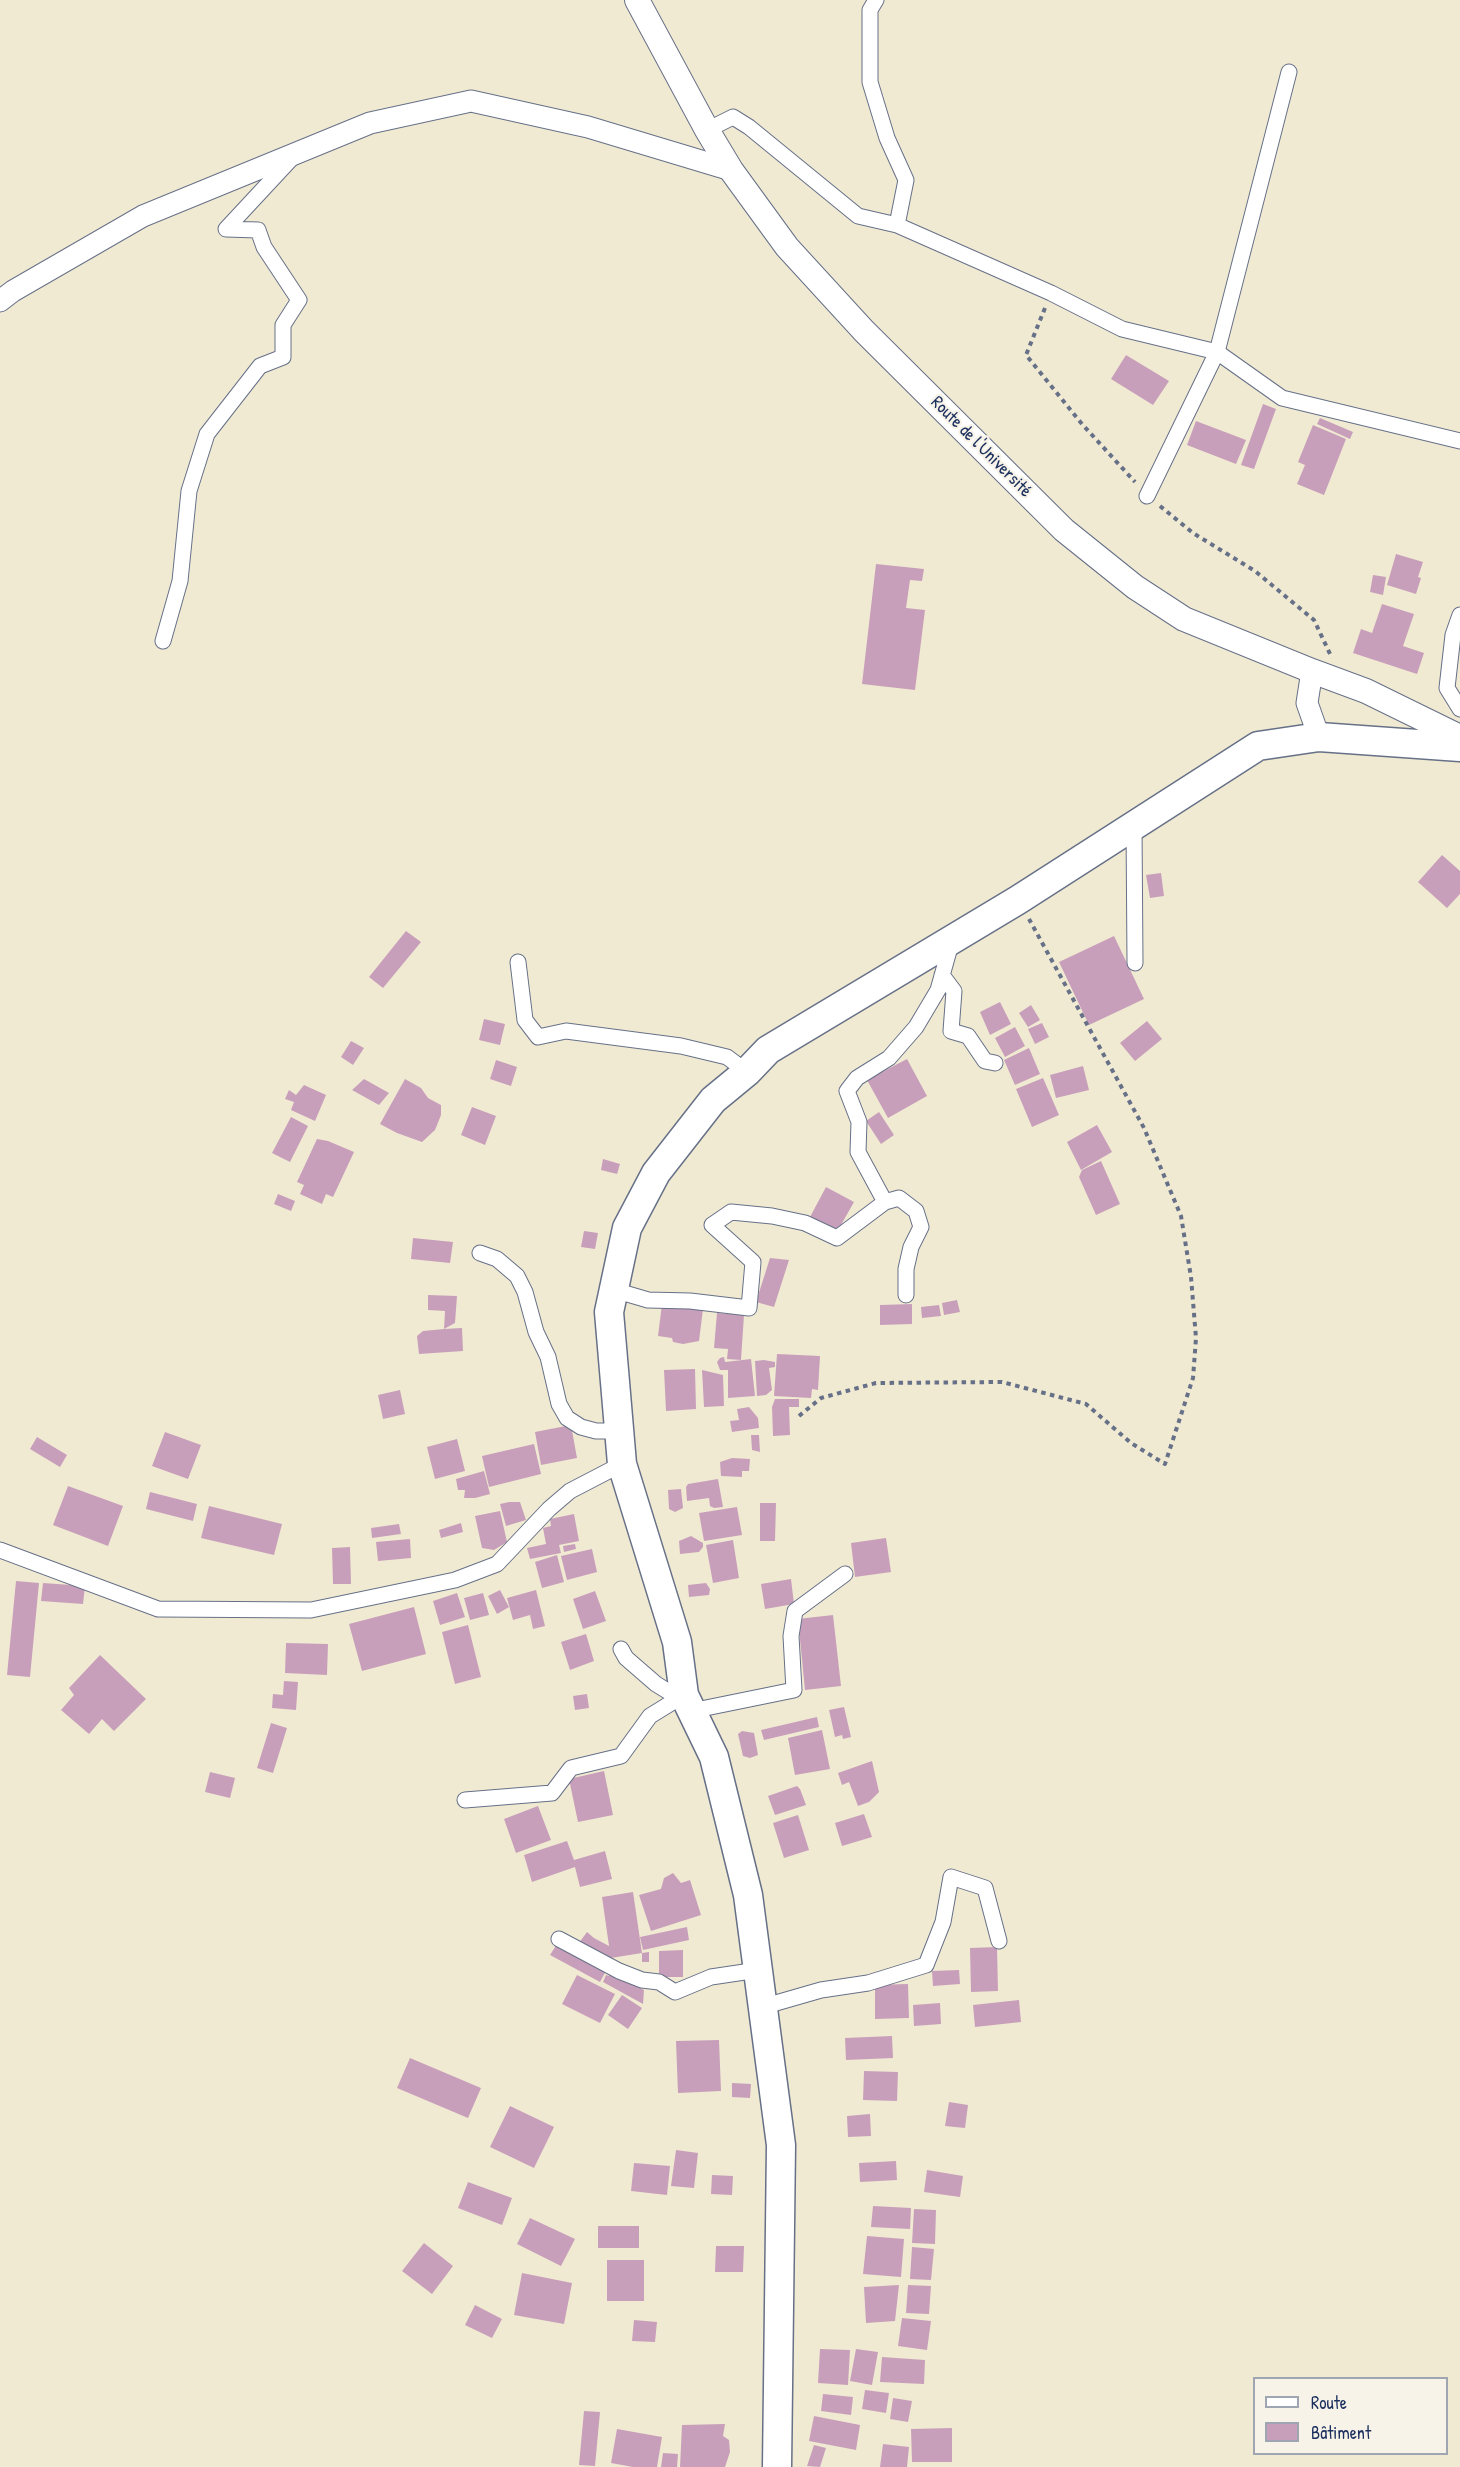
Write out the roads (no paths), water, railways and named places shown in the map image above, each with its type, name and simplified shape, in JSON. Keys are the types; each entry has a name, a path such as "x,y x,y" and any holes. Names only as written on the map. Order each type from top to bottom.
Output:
{"highway":[{"path":"777,2467 781,2145 747,1895 714,1757 688,1703 677,1642 622,1464 609,1312 627,1228 656,1173 713,1100 747,1072 768,1050 1018,900 1258,746 1319,737 1460,747"}],"main road":[{"name":"Route de l'Université","path":"638,0 707,130 731,170 787,247 864,330 1064,530 1135,587 1184,619 1312,671 1366,690 1460,737"},
{"path":"0,301 13,291 143,216 370,123 471,101 588,127 731,170"},
{"path":"1312,671 1307,703 1319,737"}],"street":[{"path":"876,0 870,10 870,82 887,138 906,180 897,225"},
{"path":"1147,496 1217,352 1289,72"},
{"path":"707,130 733,117 749,127 858,216 897,225 1051,293 1122,329 1217,352 1282,398 1460,441"},
{"path":"162,641 180,581 189,490 207,434 260,366 283,357 283,324 299,300 264,247 258,230 226,229 296,154"},
{"path":"1460,615 1453,635 1447,688 1460,709"},
{"path":"1134,825 1136,963"},
{"path":"885,1202 858,1152 859,1122 847,1091 857,1078 889,1058 916,1027 938,990 952,940"},
{"path":"518,962 525,1020 538,1037 566,1031 681,1046 727,1057 747,1072"},
{"path":"942,975 954,991 951,1031 968,1036 985,1061 995,1063"},
{"path":"614,1290 648,1300 690,1301 749,1308 753,1262 712,1225 731,1212 772,1216 805,1223 837,1238 885,1202 899,1198 916,1210 921,1227 910,1247 906,1269 906,1295"},
{"path":"480,1253 497,1259 517,1276 525,1292 536,1332 548,1357 559,1404 567,1418 581,1427 596,1431 620,1431"},
{"path":"0,1550 158,1609 311,1610 455,1580 497,1564 549,1509 570,1491 622,1464"},
{"path":"465,1800 552,1793 571,1768 621,1756 650,1716 688,1703 794,1690 790,1636 795,1611 845,1574"},
{"path":"621,1649 626,1658 656,1684 688,1703"},
{"path":"762,2007 821,1990 868,1983 926,1965 943,1922 951,1877 985,1888 999,1941"},
{"path":"559,1939 619,1971 642,1980 659,1982 675,1992 711,1977 758,1970"}]}
